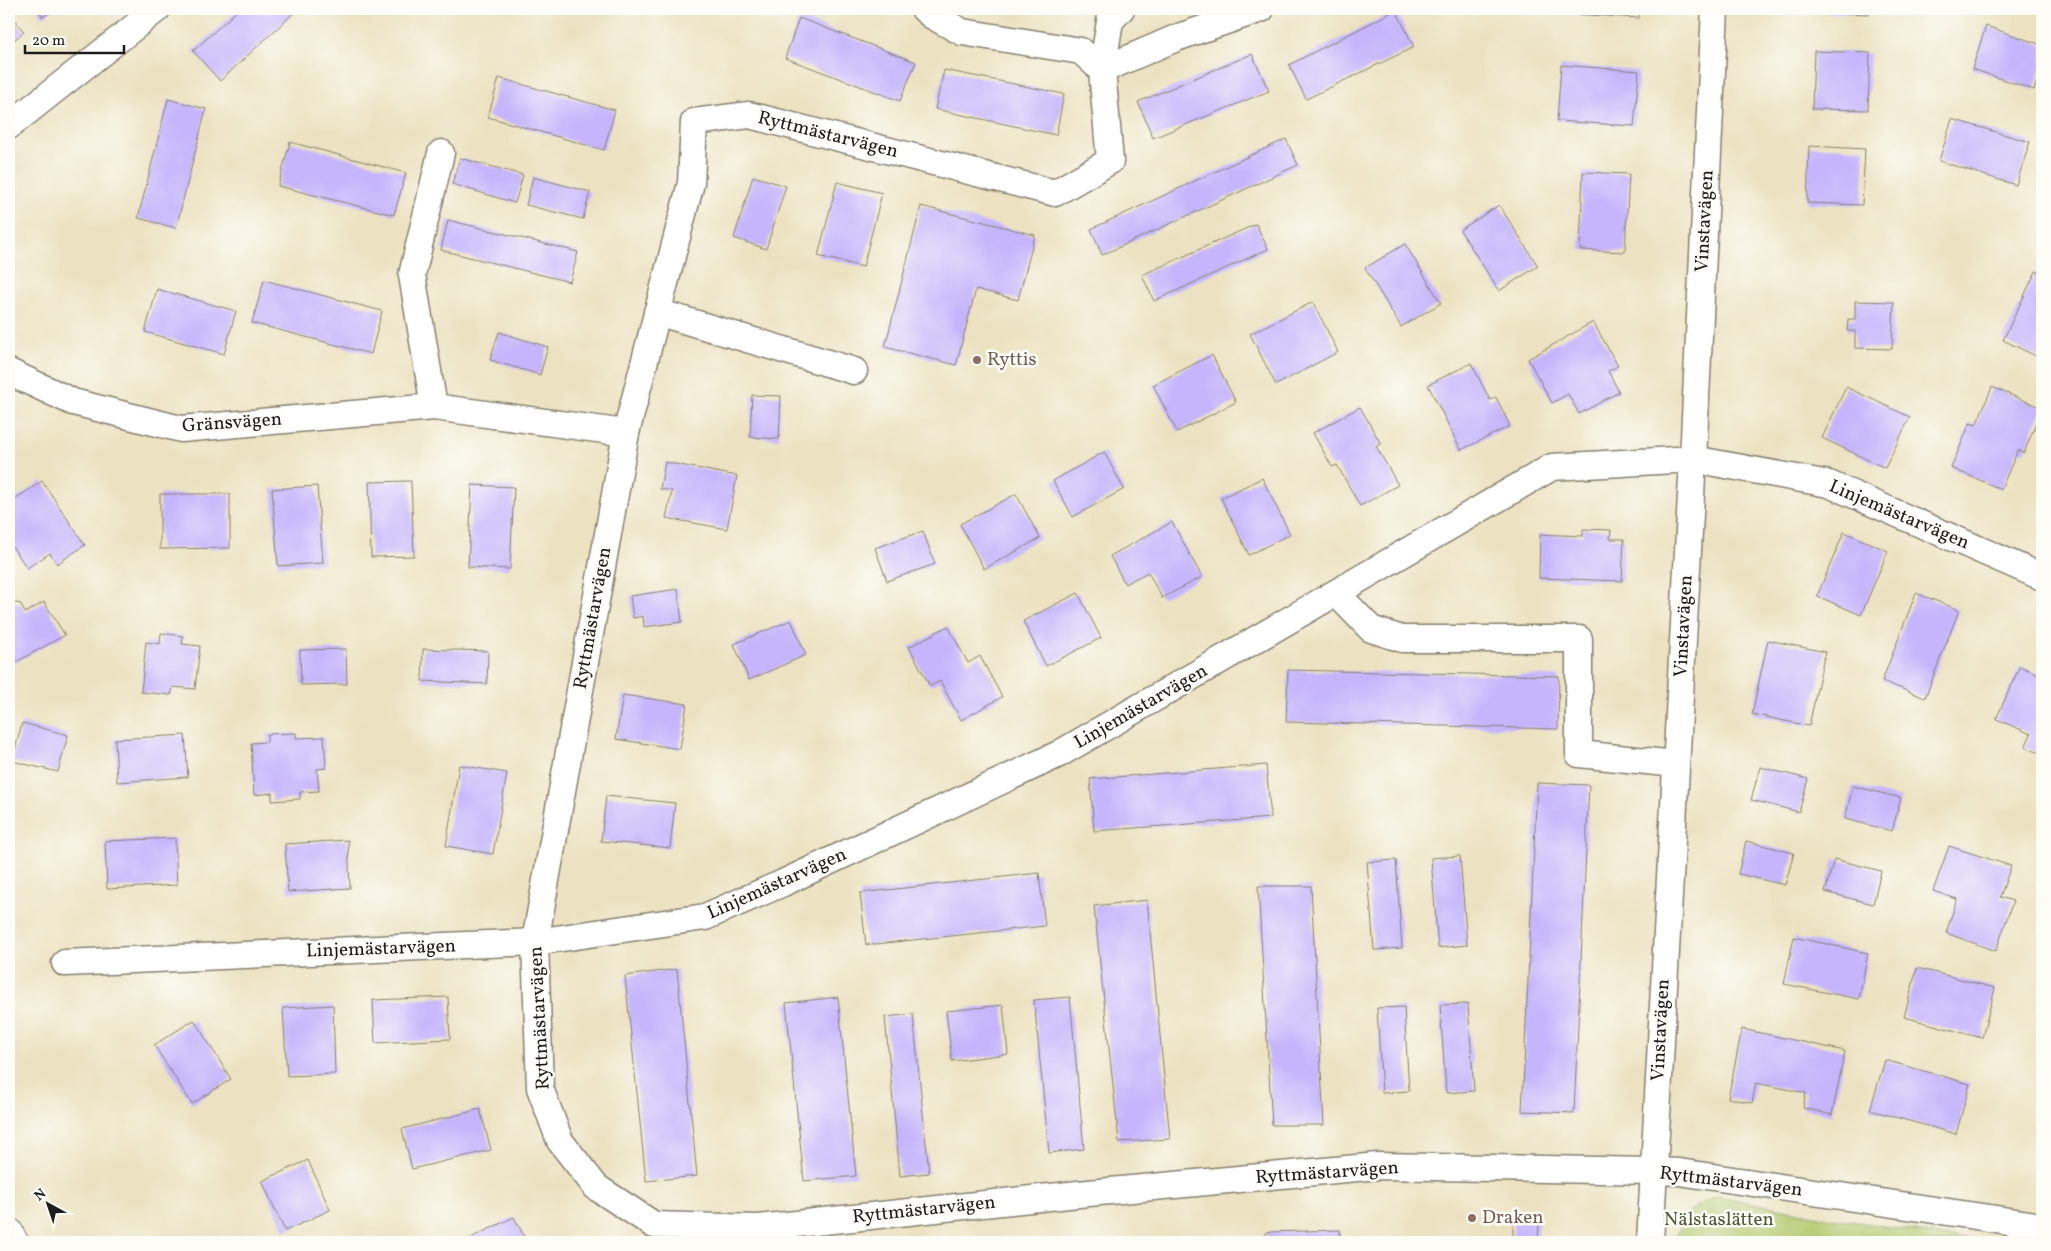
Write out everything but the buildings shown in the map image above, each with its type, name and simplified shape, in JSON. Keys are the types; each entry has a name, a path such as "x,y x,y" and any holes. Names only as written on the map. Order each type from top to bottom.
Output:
{"main road":[{"path":"9,1232 14,1242"}],"street":[{"path":"9,126 157,9"},
{"path":"924,9 962,32 1081,51 1102,70 1176,38 1261,9"},
{"name":"Ryttmästarvägen","path":"1121,9 1110,21 1102,70 1110,161 1055,193 749,115 694,122 691,183 626,432 535,942 540,1088 560,1141 596,1186 654,1225 758,1228 1078,1194 1378,1166 1679,1172 2042,1226"},
{"name":"Vinstavägen","path":"1650,1242 1693,459 1715,9"},
{"path":"434,407 412,275 441,153"},
{"path":"657,312 854,371"},
{"name":"Gränsvägen","path":"9,372 73,402 181,428 434,407 626,432"},
{"name":"Linjemästarvägen","path":"65,962 535,942 705,917 1059,754 1552,467 1693,459 1830,484 2042,577"},
{"path":"1336,593 1371,629 1402,639 1579,639 1579,754 1676,764"}],"green space":[{"name":"Nälstaslätten","path":"1717,1196 1819,1216 1984,1242 1676,1242 1675,1239 1679,1230 1690,1212 1700,1204"}],"place":[{"name":"Ryttis","path":"977,360"},
{"name":"Draken","path":"1472,1218"}]}
